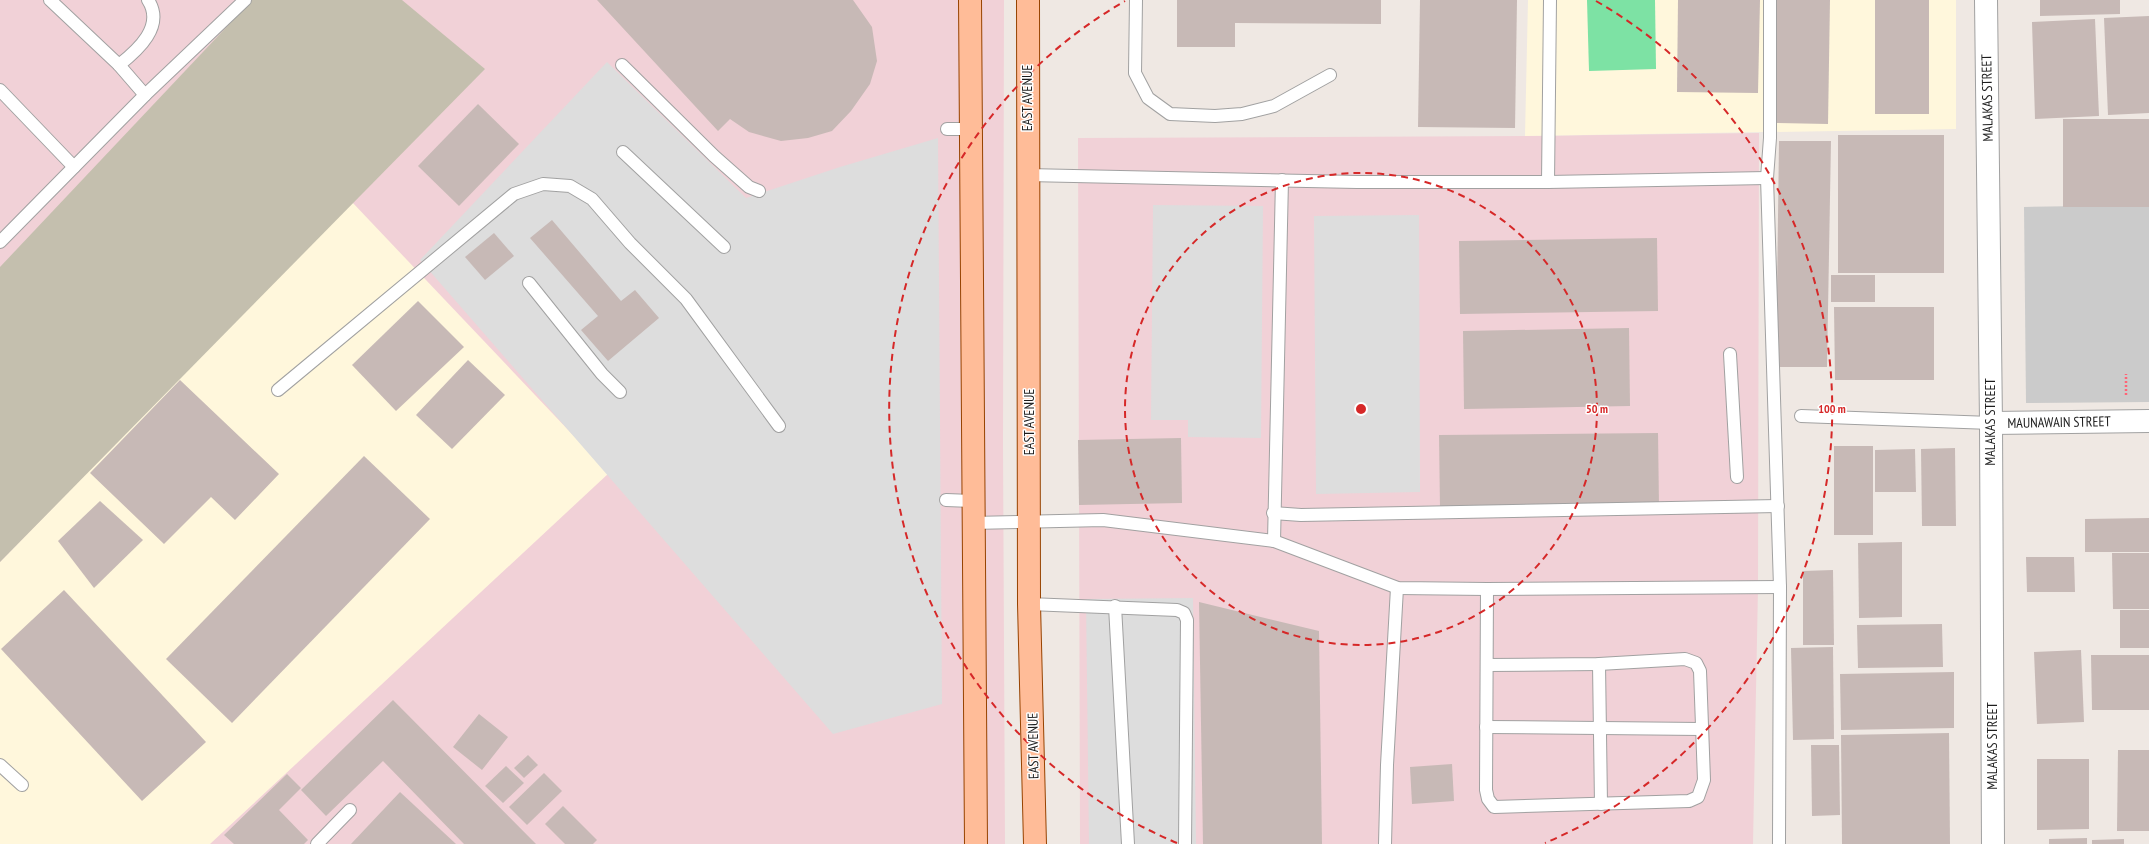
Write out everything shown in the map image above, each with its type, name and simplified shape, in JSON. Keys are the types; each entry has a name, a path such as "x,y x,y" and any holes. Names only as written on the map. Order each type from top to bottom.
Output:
{"main road":[{"path":"970,0 972,522 976,844"},
{"name":"EAST AVENUE","path":"1028,0 1027,175 1030,521 1029,604 1035,844"}],"street":[{"name":"MALAKAS STREET","path":"1986,0 1991,423 1993,844"},
{"name":"MAUNAWAIN STREET","path":"1991,423 2149,421"}],"lane":[{"path":"50,0 119,65 145,94"},
{"path":"119,65 140,49 154,23 152,6 148,0"},
{"path":"0,242 145,94 245,0"},
{"path":"1136,0 1135,73 1148,98 1170,114 1215,116 1242,114 1274,106 1330,74"},
{"path":"1548,182 1550,0"},
{"path":"1770,0 1770,138 1766,178 1780,587 1779,844"},
{"path":"622,65 714,156 749,187 759,191"},
{"path":"0,90 74,167"},
{"path":"947,129 970,129"},
{"path":"623,152 724,247"},
{"path":"1027,175 1282,180 1548,182 1766,178"},
{"path":"1274,541 1273,513 1282,180"},
{"path":"278,390 514,194 543,184 563,185 570,186 592,199 630,242 686,299 779,426"},
{"path":"530,283 602,374 620,392"},
{"path":"1730,354 1737,477"},
{"name":"MAUNAWAIN STREET","path":"1801,416 1991,423"},
{"path":"946,500 972,501"},
{"path":"1273,513 1302,515 1778,506"},
{"path":"972,522 1103,520 1274,541 1397,588 1487,589 1780,587"},
{"path":"1385,844 1387,765 1397,588"},
{"path":"1487,589 1486,790 1488,799 1494,806 1689,801 1698,797 1704,780 1700,671 1696,663 1685,659 1599,664 1487,665"},
{"path":"1029,604 1115,606 1177,610 1184,613 1187,620 1185,844"},
{"path":"1115,606 1128,844"},
{"path":"1599,664 1601,804"},
{"path":"1486,726 1701,729"},
{"path":"0,765 22,785"},
{"path":"317,844 350,810"}],"shaded area":[{"path":"0,0 1004,0 1003,445 1005,844 0,844"},
{"path":"252,0 402,0 485,69 0,562 0,267"},
{"path":"1528,0 1956,0 1956,129 1525,136"},
{"path":"607,62 746,198 840,167 938,138 942,704 833,734 420,260"},
{"path":"1759,133 1758,588 1753,844 1080,844 1078,138 1525,136"},
{"path":"352,202 609,473 210,844 0,844 0,562"},
{"path":"1153,205 1263,206 1261,438 1188,437 1188,420 1151,420"},
{"path":"2149,205 2149,402 2026,403 2024,207"},
{"path":"1419,215 1420,492 1316,494 1314,216"},
{"path":"1193,598 1196,844 1089,844 1086,599"}],"green space":[{"path":"1587,0 1655,0 1656,69 1589,71"}],"building":[{"path":"597,0 853,0 872,27 877,61 870,84 851,111 832,131 808,138 781,141 749,132 730,119 718,131"},
{"path":"1177,0 1381,0 1381,24 1235,23 1235,47 1177,47"},
{"path":"1420,0 1517,0 1515,128 1418,127"},
{"path":"1678,0 1760,0 1758,93 1677,92"},
{"path":"1777,0 1830,0 1828,124 1775,123"},
{"path":"1875,0 1929,0 1929,114 1875,114"},
{"path":"2040,0 2120,0 2120,14 2040,16"},
{"path":"2149,16 2149,113 2108,115 2104,18"},
{"path":"2095,19 2099,116 2035,119 2032,22"},
{"path":"478,104 519,144 459,206 418,166"},
{"path":"2063,119 2149,119 2149,207 2063,207"},
{"path":"1838,135 1944,135 1944,273 1838,273"},
{"path":"1779,141 1831,141 1827,367 1776,367"},
{"path":"552,220 621,301 635,290 659,318 608,361 581,330 598,316 530,238"},
{"path":"494,233 514,256 485,280 465,257"},
{"path":"1657,238 1658,311 1460,314 1459,241"},
{"path":"1831,275 1875,275 1875,302 1831,302"},
{"path":"418,301 464,347 396,411 352,365"},
{"path":"1834,307 1934,307 1934,380 1835,380"},
{"path":"1629,328 1630,406 1464,409 1463,331"},
{"path":"468,360 505,395 452,449 416,415"},
{"path":"180,380 279,474 235,520 211,497 164,544 90,473"},
{"path":"1658,433 1659,506 1440,508 1439,435"},
{"path":"1181,438 1182,503 1079,505 1078,440"},
{"path":"1834,446 1873,446 1873,535 1834,535"},
{"path":"1955,448 1956,526 1922,526 1921,449"},
{"path":"1915,449 1916,492 1875,492 1875,450"},
{"path":"364,456 430,519 232,723 166,659"},
{"path":"100,501 143,540 94,588 58,541"},
{"path":"2149,518 2149,552 2085,552 2085,519"},
{"path":"1902,542 1902,617 1859,618 1858,543"},
{"path":"2112,553 2149,553 2149,609 2113,609"},
{"path":"2026,557 2074,557 2075,592 2027,592"},
{"path":"1833,570 1834,645 1803,645 1803,571"},
{"path":"64,590 206,742 142,801 1,649"},
{"path":"1199,602 1319,631 1322,844 1203,844"},
{"path":"2120,610 2149,610 2149,648 2120,648"},
{"path":"1942,624 1943,667 1858,668 1857,625"},
{"path":"1833,647 1834,739 1793,740 1791,648"},
{"path":"2081,650 2084,722 2037,724 2034,652"},
{"path":"2091,655 2149,655 2149,710 2092,710"},
{"path":"1954,672 1954,728 1841,730 1840,674"},
{"path":"393,700 536,844 464,844 383,761 326,816 301,790"},
{"path":"479,714 508,737 482,770 453,747"},
{"path":"1949,733 1950,844 1842,844 1841,735"},
{"path":"1811,745 1839,745 1840,815 1812,816"},
{"path":"2118,750 2149,750 2149,831 2117,831"},
{"path":"528,755 538,765 524,778 514,768"},
{"path":"2037,759 2089,759 2089,829 2037,830"},
{"path":"1452,764 1454,801 1412,804 1410,767"},
{"path":"506,766 524,783 503,803 485,786"},
{"path":"544,773 562,791 527,825 509,807"},
{"path":"287,774 301,788 279,810 308,840 304,844 234,844 224,835"},
{"path":"400,792 456,844 351,844"},
{"path":"563,806 597,840 593,844 565,844 545,824"},
{"path":"2087,838 2087,844 2049,844 2049,839"},
{"path":"2124,839 2124,844 2092,844 2092,840"}]}
